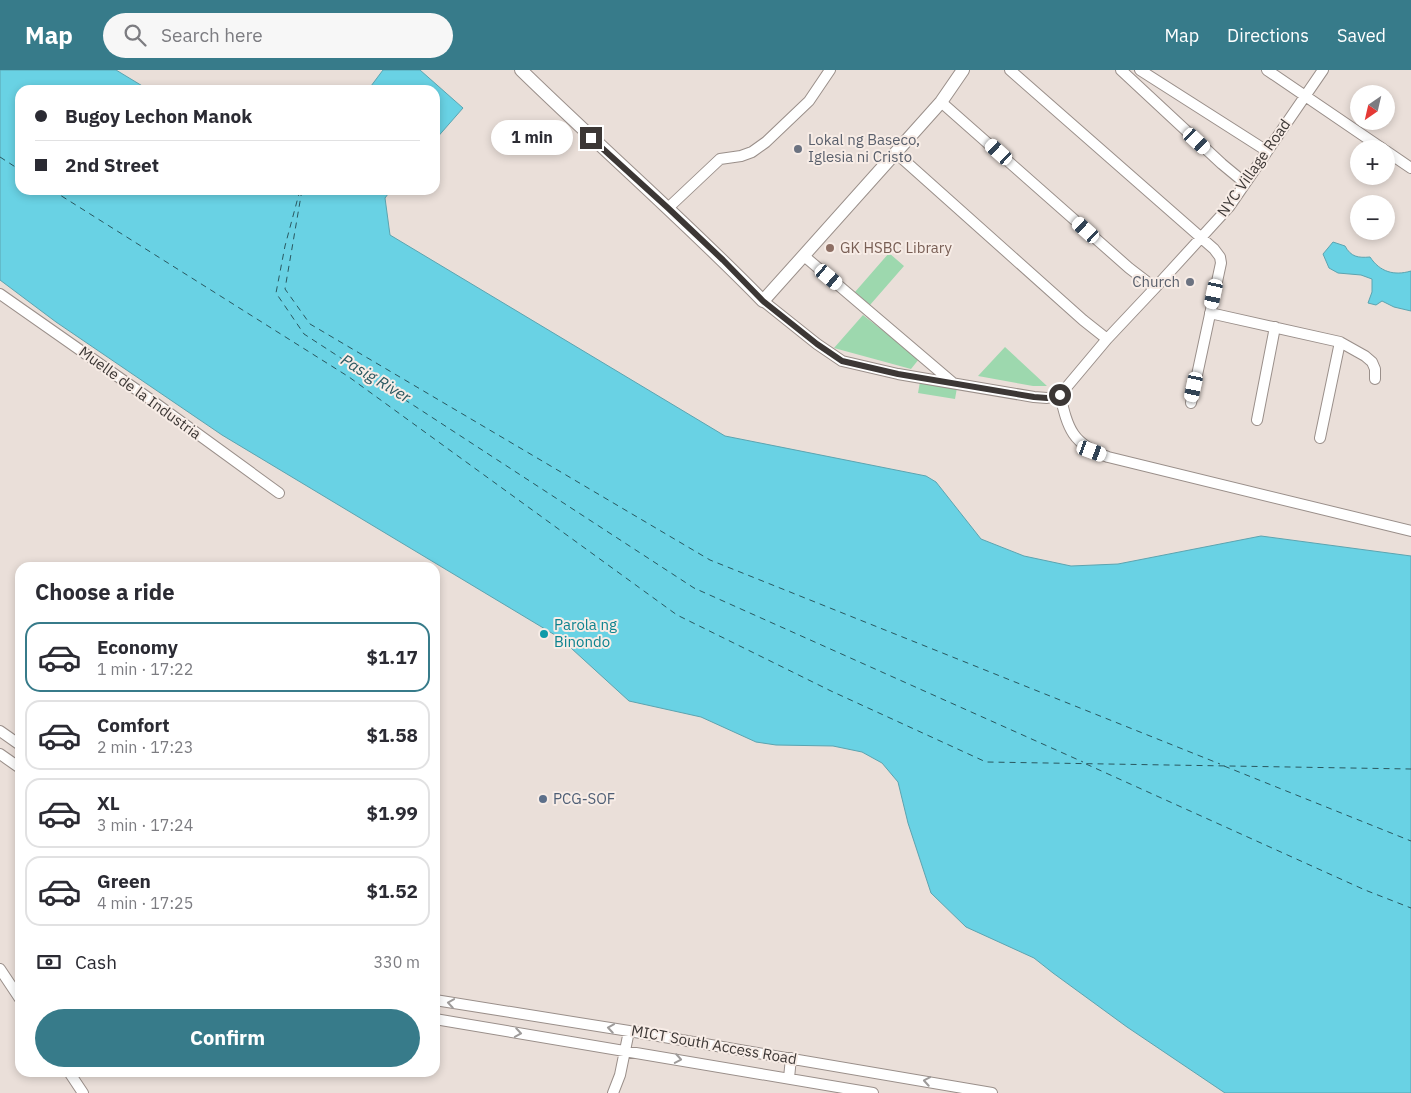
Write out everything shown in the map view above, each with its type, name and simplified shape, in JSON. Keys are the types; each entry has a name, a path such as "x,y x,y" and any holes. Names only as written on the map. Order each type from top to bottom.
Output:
{"street":[{"path":"521,70 579,127 723,260 763,301 817,344 842,361 898,374 1034,397 1047,398 1060,395 1065,416 1072,433 1081,444 1092,451 1117,460 1411,531"},
{"path":"668,208 720,159 741,156 752,152 766,142 809,101 830,70"},
{"path":"763,301 941,102 963,70"},
{"path":"1010,70 1214,249 1220,257 1221,263 1191,403"},
{"path":"1121,70 1222,164 1246,183"},
{"path":"1140,70 1267,151"},
{"path":"1267,70 1370,140"},
{"name":"NYC Village Road","path":"1060,395 1107,339 1229,207 1323,70"},
{"path":"941,102 1129,268 1155,288"},
{"path":"896,153 1083,320 1107,339"},
{"path":"1395,157 1411,168"},
{"path":"804,256 953,383"},
{"name":"Muelle de la Industria","path":"0,294 279,493"},
{"path":"1210,313 1340,342 1366,356 1372,362 1375,369 1375,379"},
{"path":"1257,420 1275,327"},
{"path":"1320,438 1340,342"},
{"path":"0,731 15,742"},
{"path":"0,754 15,764"},
{"path":"0,968 15,991"},
{"name":"MICT South Access Road","path":"440,1001 992,1093"},
{"name":"MICT South Access Road","path":"440,1020 873,1093"},
{"path":"613,1093 620,1075 629,1031"},
{"path":"789,1078 791,1058"},
{"path":"72,1077 83,1093"}],"green space":[{"path":"889,253 904,266 870,305 855,292"},
{"path":"863,315 919,359 911,369 834,348"},
{"path":"1005,347 1047,386 1033,386 978,376"},
{"path":"921,376 958,382 955,399 918,393"}],"water":[{"name":"Pasig River","path":"0,70 116,70 141,85 15,85 15,195 387,195 385,198 390,235 725,436 926,476 936,482 981,539 1024,556 1071,566 1118,564 1261,536 1411,556 1411,1093 1225,1093 1127,1027 1034,958 966,927 931,893 908,823 898,782 882,763 862,752 833,746 776,745 756,742 701,717 629,701 560,638 440,566 440,562 433,562 222,435 56,322 0,280"},
{"path":"383,70 420,70 437,85 372,85"},
{"path":"440,88 463,108 440,134"},
{"path":"1333,242 1345,246 1355,256 1370,257 1378,266 1388,272 1411,271 1411,311 1394,307 1382,301 1376,305 1368,303 1372,292 1372,279 1361,275 1338,273 1329,268 1323,254"}],"ferry route":[{"path":"0,157 15,167"},
{"path":"60,195 349,377 677,615 831,691 986,762 1411,769"},
{"path":"299,195 285,246 276,293 304,334 694,588 1083,762"},
{"path":"301,195 285,289 310,324 710,560 1220,764"},
{"path":"1086,764 1365,890 1411,908"},
{"path":"1224,766 1411,841"}],"place":[{"name":"Lokal ng Baseco, Iglesia ni Cristo","path":"798,149"},
{"name":"GK HSBC Library","path":"830,248"},
{"name":"Church","path":"1190,282"},
{"name":"Parola ng Binondo","path":"544,634"},
{"name":"PCG-SOF","path":"543,799"}],"route":[{"path":"591,138 723,260 763,301 817,344 842,361 898,374 1034,397 1047,398 1060,395"}]}
